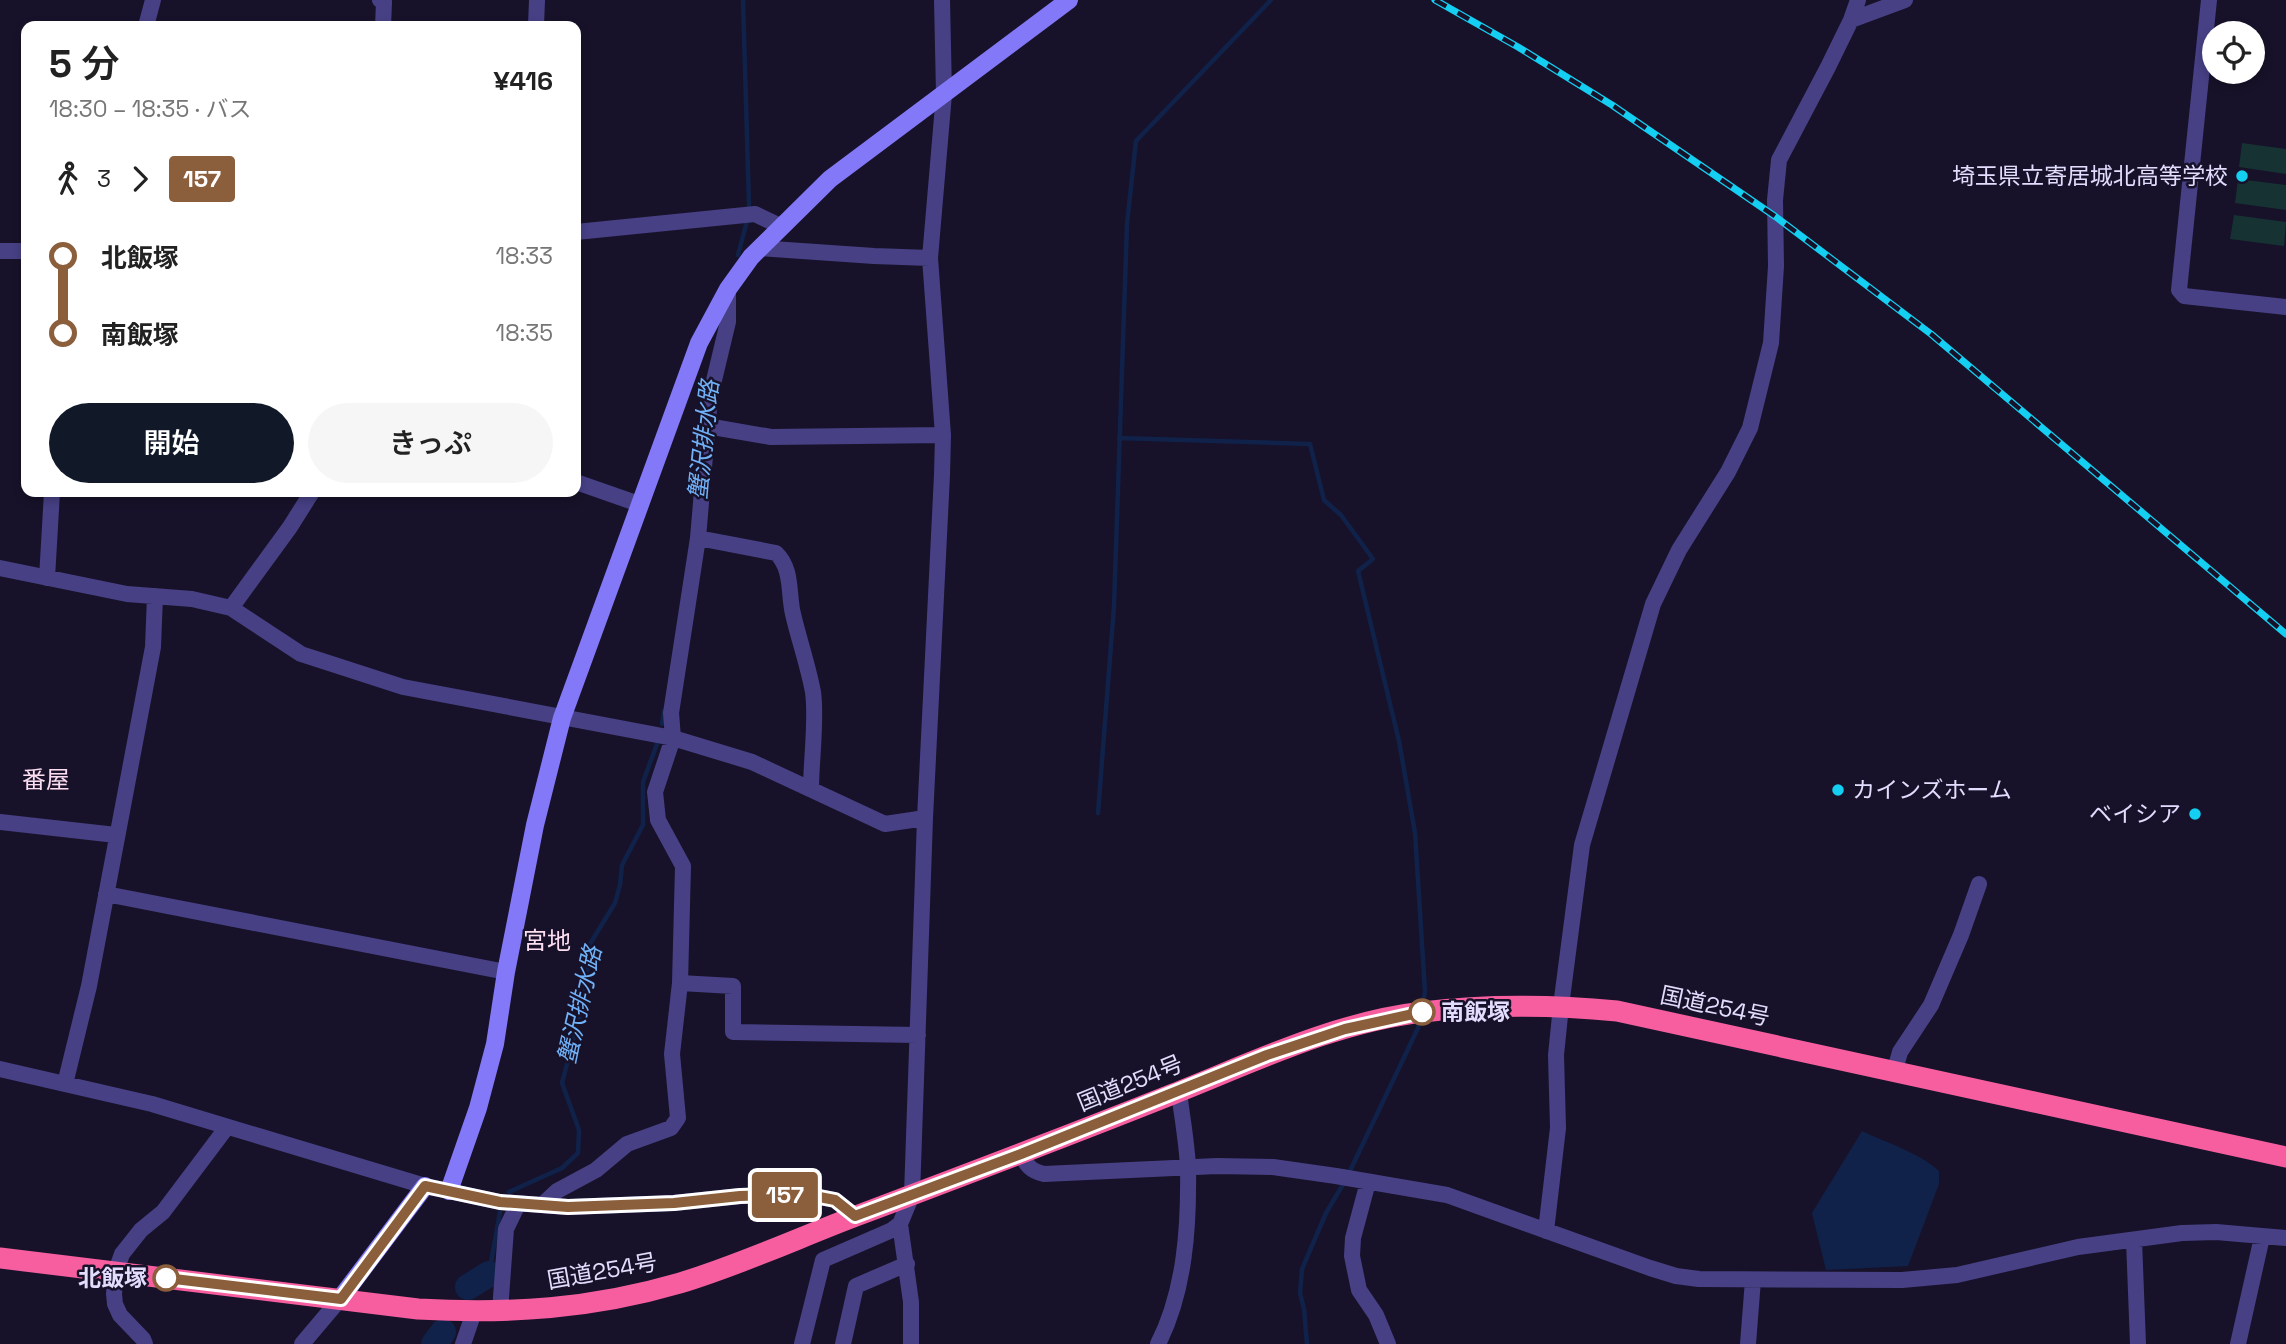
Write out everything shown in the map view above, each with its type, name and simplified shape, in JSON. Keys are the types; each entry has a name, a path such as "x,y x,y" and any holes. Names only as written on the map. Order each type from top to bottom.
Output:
{"highway":[{"name":"国道254号","path":"0,1258 418,1309 474,1312 567,1307 681,1282 1021,1154 1267,1055 1322,1035 1369,1022 1422,1012 1561,1006 1618,1011 2286,1157"}],"street":[{"path":"147,21 153,0"},
{"path":"380,0 384,2 383,21"},
{"path":"536,21 537,0"},
{"path":"802,1344 822,1260 892,1230 900,1224 912,1195 925,818 943,435 930,258 944,94 942,0"},
{"path":"449,1191 478,1108 495,1044 506,972 535,825 562,718 699,343 728,289 759,248 830,179 1069,0"},
{"path":"1546,1231 1558,1129 1556,1055 1582,845 1653,604 1679,550 1728,472 1750,428 1771,343 1776,266 1776,177 1779,160 1851,20 1858,0"},
{"path":"1851,20 1905,0"},
{"path":"2209,0 2179,290 2184,296 2286,307"},
{"path":"581,231 755,214 780,226"},
{"path":"759,248 930,258"},
{"path":"0,251 21,251"},
{"path":"542,1205 557,1191 596,1170 627,1144 671,1128 678,1118 673,1054 680,983 683,866 659,820 655,792 673,738 671,713 698,538 710,397 727,322 728,289"},
{"path":"707,426 771,437 943,435"},
{"path":"581,484 639,504"},
{"path":"47,578 52,497"},
{"path":"231,608 309,497"},
{"path":"698,538 776,553 783,560 791,590 792,612 805,653 813,696 811,789"},
{"path":"0,568 127,594 192,599 231,608 301,654 403,687 673,738 752,762 885,824 925,818"},
{"path":"65,1084 89,986 153,647 155,596"},
{"path":"0,822 116,835"},
{"path":"1894,1073 1900,1052 1931,1005 1979,884"},
{"path":"106,894 506,972"},
{"path":"680,983 733,986 733,1032 918,1035"},
{"path":"0,1069 152,1104 425,1186 518,1204 568,1207 804,1194 835,1200 855,1216"},
{"path":"1158,1344 1180,1286 1185,1237 1188,1167 1179,1092"},
{"path":"145,1344 120,1315 115,1304 116,1271 122,1254 141,1230 163,1212 227,1127"},
{"path":"1021,1154 1027,1167 1044,1174 1188,1167 1273,1167 1447,1195 1676,1276 1753,1280 1902,1280 1957,1275 2078,1247 2182,1233 2216,1232 2286,1238"},
{"path":"1367,1182 1353,1238 1353,1264 1359,1290 1376,1315 1388,1344"},
{"path":"302,1344 341,1299 425,1186"},
{"path":"500,1311 506,1229 518,1204"},
{"path":"900,1224 911,1302 911,1344"},
{"path":"2238,1344 2262,1237"},
{"path":"2134,1240 2138,1344"},
{"path":"843,1344 856,1286 907,1264"},
{"path":"1748,1344 1753,1280"},
{"path":"463,1344 474,1312"}],"green space":[{"path":"2242,143 2286,149 2286,174 2239,167"},
{"path":"2238,179 2286,185 2286,210 2235,203"},
{"path":"2234,215 2286,222 2284,246 2230,239"}],"water":[{"path":"1862,1131 1931,1164 1939,1171 1939,1184 1908,1266 1826,1270 1812,1213"}],"waterway":[{"name":"蟹沢排水路","path":"743,0 749,205"},
{"path":"1098,813 1114,606 1127,224 1136,141 1271,0"},
{"name":"蟹沢排水路","path":"738,255 747,221"},
{"path":"1119,438 1310,444 1324,500 1341,515 1373,559 1358,571 1399,741 1415,833 1425,992 1422,1007"},
{"name":"蟹沢排水路","path":"662,724 664,711"},
{"name":"蟹沢排水路","path":"509,1192 562,1168 578,1153 579,1130 562,1083 584,1000 590,944 615,903 622,865 643,825 643,782 657,744"},
{"path":"1349,1173 1420,1019"},
{"path":"1307,1344 1300,1293 1302,1269 1326,1213 1345,1181"},
{"name":"蟹沢排水路","path":"489,1274 500,1212"},
{"path":"468,1287 489,1274"},
{"path":"434,1344 443,1332"}],"railway":[{"path":"1435,0 1612,105 1776,217 1931,334 2286,634"}],"bus line":[{"name":"157","path":"166,1278 341,1299 425,1186 500,1202 568,1207 804,1194 835,1200 855,1216 1021,1154 1322,1035 1369,1022 1422,1012"}],"place":[{"name":"埼玉県立寄居城北高等学校","path":"2242,176"},
{"name":"カインズホーム","path":"1838,790"},
{"name":"ベイシア","path":"2195,814"},
{"name":"南飯塚","path":"1422,1012"},
{"name":"北飯塚","path":"166,1278"}],"district":[{"name":"番屋","path":"46,780"},
{"name":"宮地","path":"547,941"}]}
